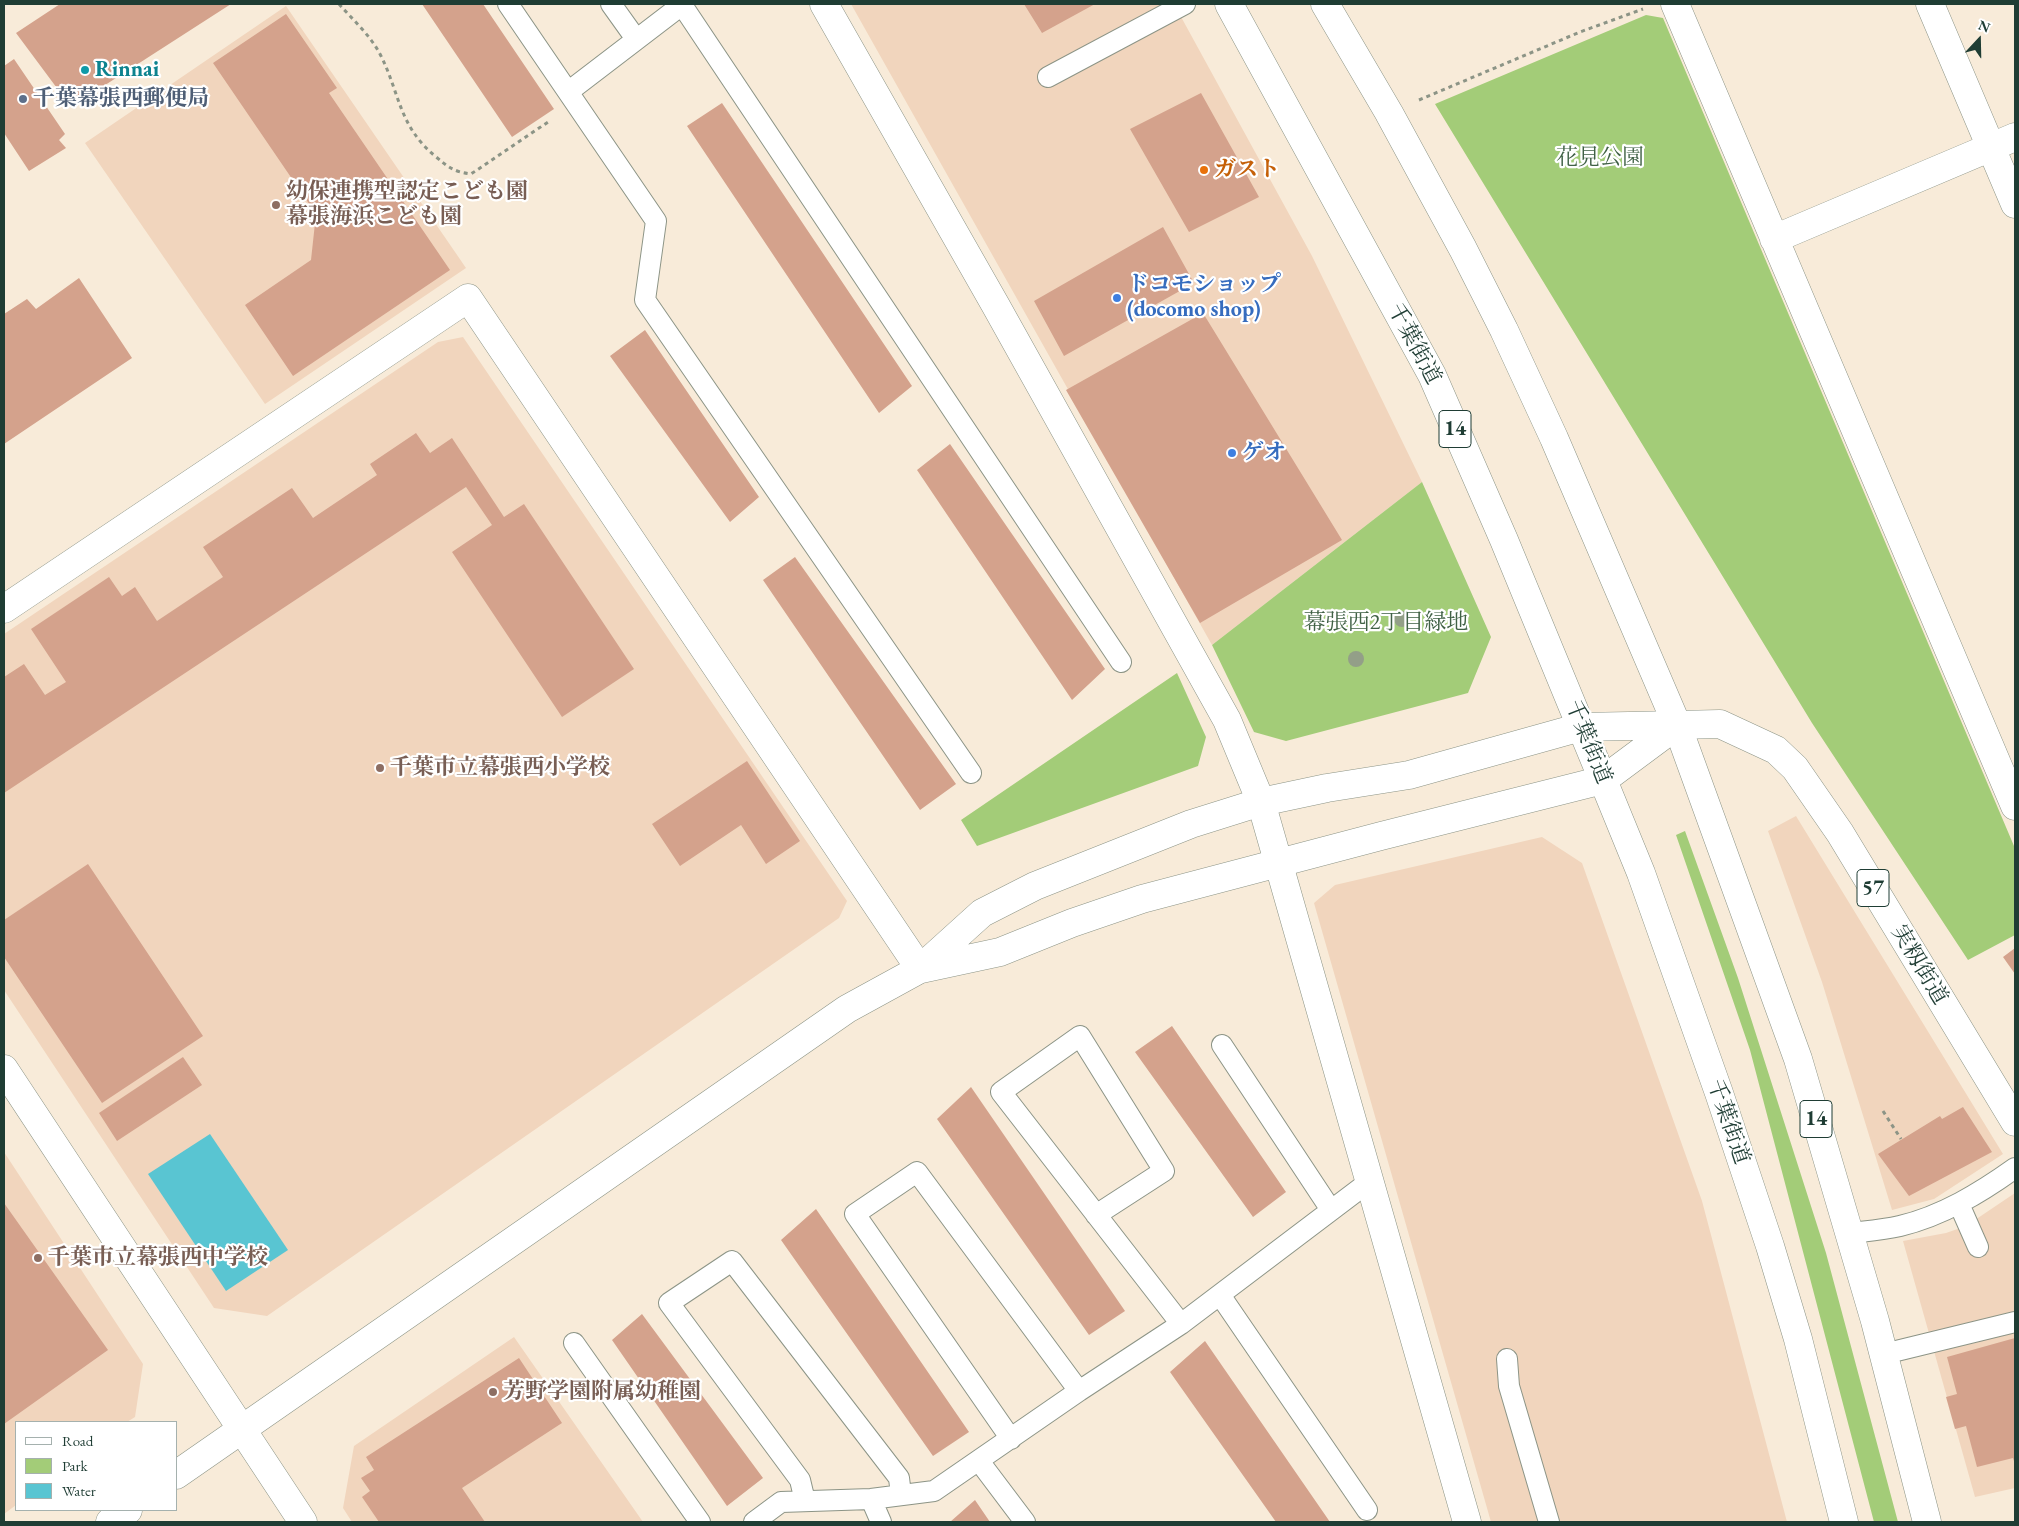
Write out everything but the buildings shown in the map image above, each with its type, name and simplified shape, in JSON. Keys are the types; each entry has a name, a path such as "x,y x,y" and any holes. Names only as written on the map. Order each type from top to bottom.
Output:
{"main road":[{"path":"824,4 1001,314 1227,720 1261,802 1467,1522"},
{"name":"千葉街道","path":"1229,4 1432,375 1504,540 1582,727 1641,873 1719,1093 1770,1246 1798,1339 1844,1522"},
{"name":"14","path":"1325,4 1389,113 1463,249 1504,330 1554,438 1677,725 1798,1059 1884,1354 1926,1522"},
{"path":"1674,4 2015,806"},
{"path":"1930,4 2003,142 2015,204"},
{"path":"1774,239 2003,142"},
{"path":"4,609 468,298 920,969"},
{"name":"実籾街道","path":"920,969 982,913 1035,886 1191,824 1261,802 1327,788 1409,775 1582,727 1720,724 1776,750 1796,768 1840,833 2015,1122"},
{"path":"178,1474 847,1009 920,969 1000,952 1072,923 1142,900 1381,836 1603,780 1677,725"},
{"path":"4,1069 303,1522"},
{"path":"110,1522 126,1511"}],"lane":[{"path":"508,4 656,221 646,300 970,773"},
{"path":"611,4 636,39"},
{"path":"568,92 682,4 1121,662"},
{"path":"1048,77 1185,4"},
{"path":"1096,1215 1164,1171 1080,1036 1001,1092 1096,1215 1181,1324"},
{"path":"1222,1045 1331,1210"},
{"path":"1850,1234 1900,1226 1922,1219 1959,1204 1979,1193 2015,1168"},
{"path":"1011,1438 854,1214 917,1172 1079,1391"},
{"path":"761,1520 781,1502 871,1499 934,1491 1079,1391 1181,1324 1370,1182"},
{"path":"1959,1204 1978,1247"},
{"path":"805,1501 800,1480 670,1304 732,1260 899,1478 901,1496"},
{"path":"1220,1295 1367,1510"},
{"path":"1884,1354 2015,1322"},
{"path":"574,1343 700,1522"},
{"path":"1507,1360 1509,1386 1549,1522"},
{"path":"979,1461 1025,1522"},
{"path":"871,1499 881,1522"}],"path":[{"path":"338,4 363,30 376,47 402,113 419,142 455,172 471,174 558,115"},
{"path":"1389,113 1580,32 1648,7"},
{"path":"1882,1111 1901,1139"}],"shaded area":[{"path":"851,4 1174,4 1312,256 1422,482 1212,645"},
{"name":"幼保連携型認定こども園 幕張海浜こども園","path":"286,6 466,268 265,404 85,143"},
{"name":"千葉市立幕張西小学校","path":"463,337 847,901 839,918 267,1316 214,1308 4,990 4,634 438,342"},
{"path":"1796,816 2003,1154 1934,1199 1892,1210 1822,982 1768,831"},
{"path":"1542,837 1582,863 1702,1201 1787,1522 1491,1522 1314,903 1335,885"},
{"name":"千葉市立幕張西中学校","path":"4,1152 143,1364 135,1417 129,1421 15,1421 15,1506 4,1514"},
{"path":"2015,1193 2015,1488 1975,1497 1903,1241 1946,1233 1966,1226"},
{"name":"芳野学園附属幼稚園","path":"514,1337 643,1522 352,1522 343,1508 354,1446"}],"green space":[{"name":"花見公園","path":"1646,15 1663,18 2014,846 2015,935 1968,960 1812,723 1435,104"},
{"name":"幕張西2丁目緑地","path":"1422,482 1491,637 1468,693 1286,741 1254,732 1212,645"},
{"path":"1177,673 1206,737 1198,766 977,846 961,820"},
{"path":"1685,831 1738,978 1826,1253 1898,1522 1874,1522 1750,1050 1676,835"}],"water":[{"path":"210,1134 288,1250 226,1291 148,1174"}],"place":[{"name":"Rinnai","path":"85,70"},
{"name":"千葉幕張西郵便局","path":"23,99"},
{"name":"ガスト","path":"1204,170"},
{"name":"幼保連携型認定こども園 幕張海浜こども園","path":"276,205"},
{"name":"ドコモショップ (docomo shop)","path":"1117,298"},
{"name":"ゲオ","path":"1232,453"},
{"name":"千葉市立幕張西小学校","path":"380,768"},
{"name":"千葉市立幕張西中学校","path":"38,1258"},
{"name":"芳野学園附属幼稚園","path":"493,1392"}]}
